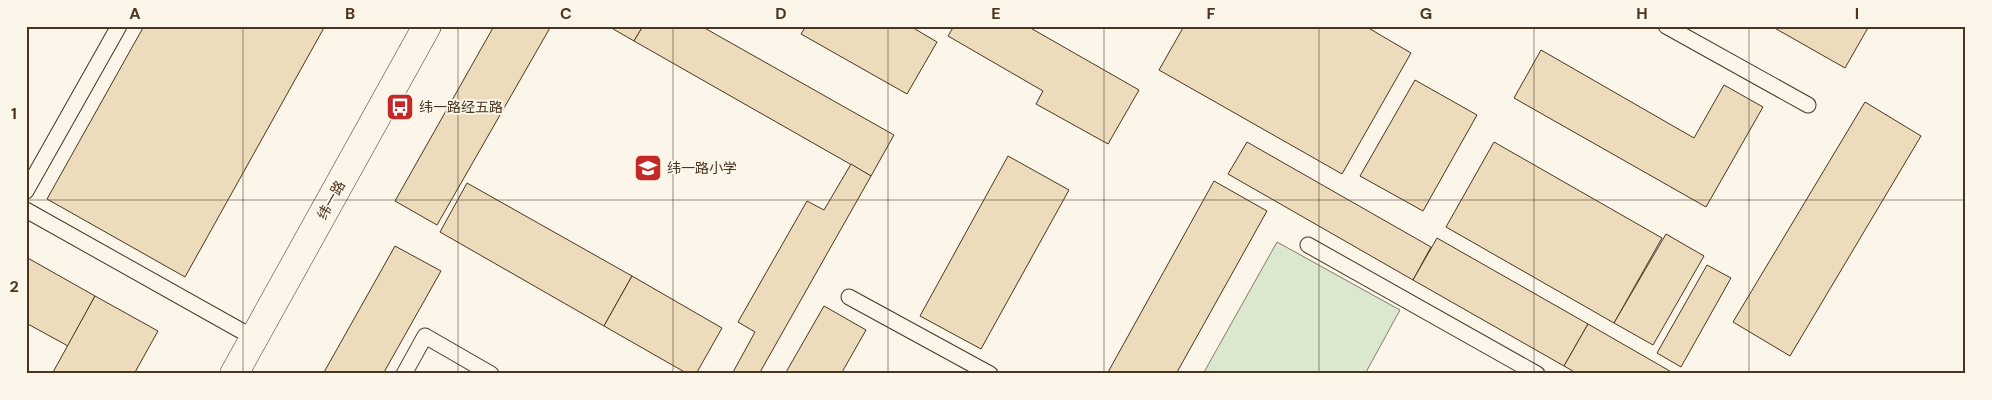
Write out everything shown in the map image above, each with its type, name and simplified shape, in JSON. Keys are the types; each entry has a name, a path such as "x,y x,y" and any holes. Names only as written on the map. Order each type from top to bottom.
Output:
{"street":[{"name":"纬一路","path":"234,374 427,26"}],"lane":[{"path":"26,191 119,26"},
{"path":"1666,26 1808,105"},
{"path":"26,210 254,338"},
{"path":"1308,245 1534,373"},
{"path":"849,297 990,374"},
{"path":"404,374 425,336 491,374"}],"green space":[{"path":"1277,242 1400,310 1365,374 1203,374"}],"building":[{"path":"144,26 325,26 185,277 47,199"},
{"path":"494,26 551,26 437,225 395,201"},
{"path":"608,26 643,26 634,41"},
{"path":"643,26 701,26 894,135 871,176 634,41"},
{"path":"806,26 910,26 937,42 907,94 801,34"},
{"path":"954,26 1027,26 1139,90 1108,144 1036,104 1043,91 948,36"},
{"path":"1184,26 1365,26 1411,53 1342,174 1159,70"},
{"path":"1771,26 1869,26 1845,68"},
{"path":"1541,50 1694,138 1724,85 1763,107 1706,207 1514,98"},
{"path":"1415,80 1477,115 1423,211 1360,176"},
{"path":"1865,102 1921,136 1790,356 1733,322"},
{"path":"1247,142 1431,247 1413,280 1228,174"},
{"path":"1494,142 1662,238 1614,323 1446,227"},
{"path":"1008,156 1069,190 981,349 920,316"},
{"path":"851,164 871,176 759,374 732,374 755,332 738,322 807,201 824,210"},
{"path":"1214,181 1267,211 1176,374 1107,374"},
{"path":"467,183 632,276 604,326 440,232"},
{"path":"1666,234 1704,256 1653,345 1614,323"},
{"path":"1437,238 1588,324 1564,366 1413,280"},
{"path":"395,246 441,271 383,374 323,374"},
{"path":"26,257 95,296 68,346 26,323"},
{"path":"1707,265 1731,278 1681,367 1657,353"},
{"path":"632,276 722,328 696,374 688,374 604,326"},
{"path":"95,296 158,331 134,374 52,374"},
{"path":"824,306 866,330 841,374 785,374"},
{"path":"1588,324 1675,374 1578,374 1564,366"}],"place":[{"name":"纬一路经五路","path":"400,107"},
{"name":"纬一路小学","path":"648,168"}]}
